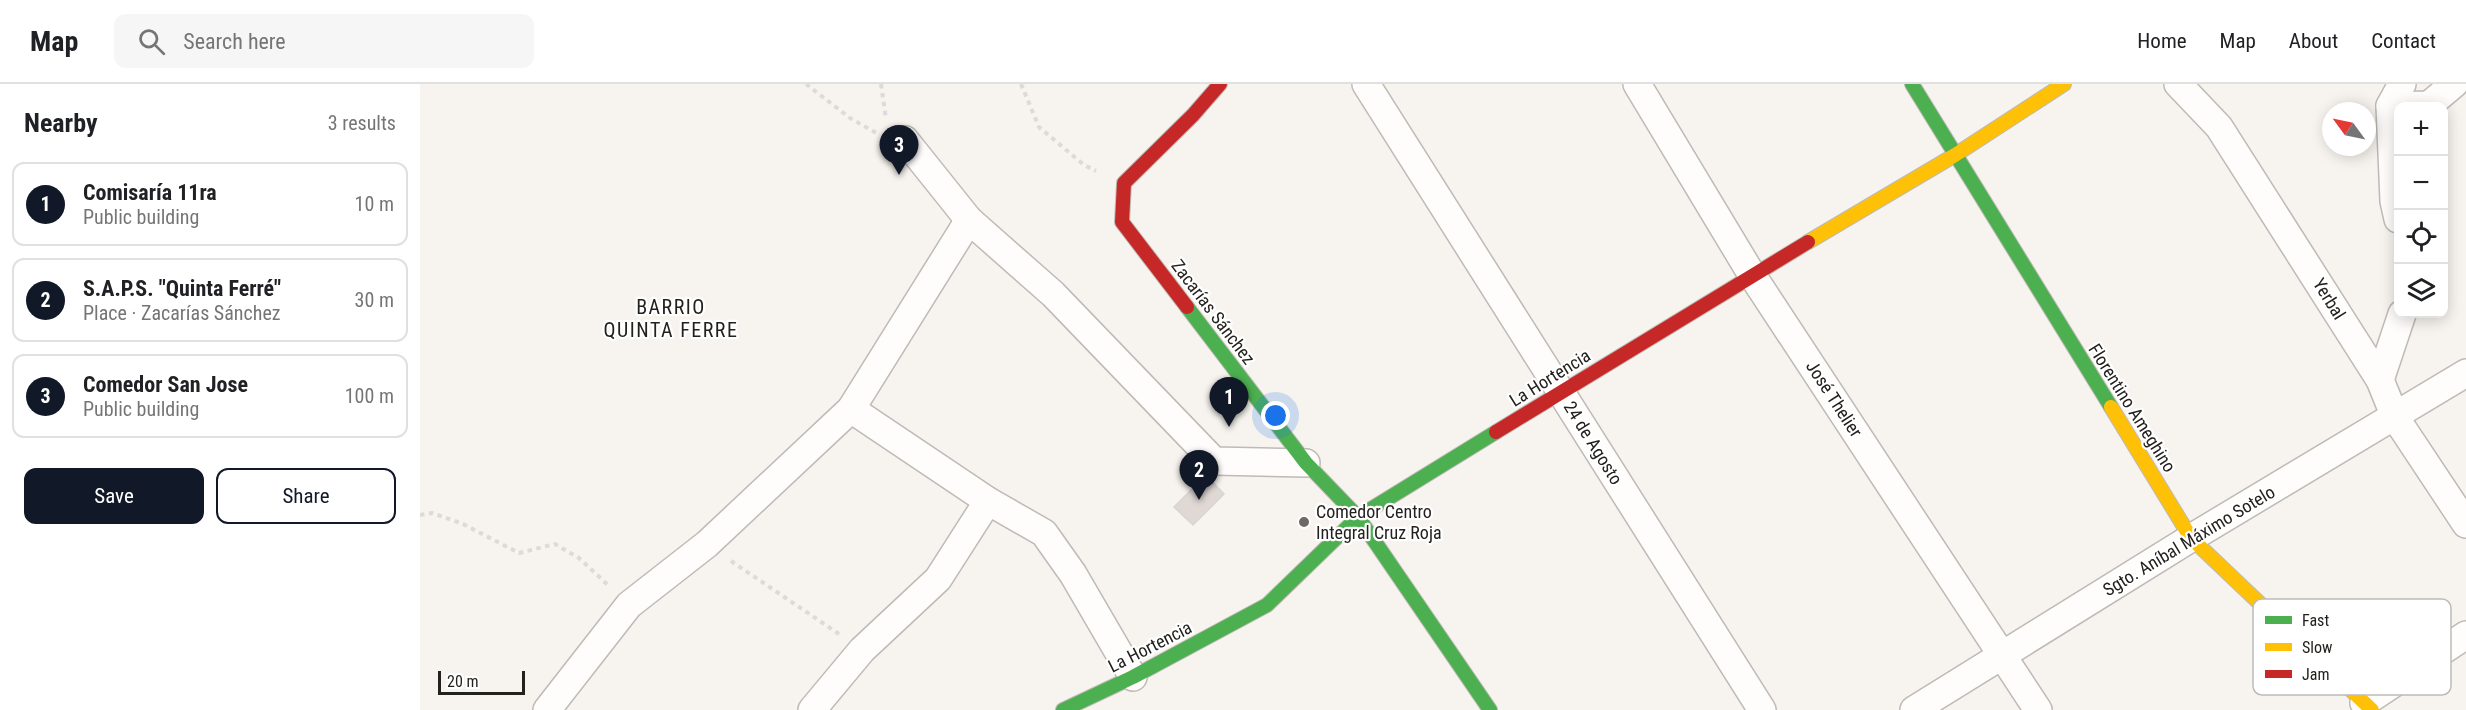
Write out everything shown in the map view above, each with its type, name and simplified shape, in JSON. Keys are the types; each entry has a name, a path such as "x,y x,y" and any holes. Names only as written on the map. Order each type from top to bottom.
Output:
{"street":[{"path":"1124,183 1193,115 1220,84"},
{"name":"24 de Agosto","path":"1366,84 1762,710"},
{"name":"José Thelier","path":"1637,84 1752,275 2038,710"},
{"name":"Florentino Ameghino","path":"1912,84 2191,538 2255,599"},
{"name":"La Hortencia","path":"1063,710 1133,677 1267,605 1358,517 1752,275 1955,155 2064,84"},
{"name":"Yerbal","path":"2178,84 2219,127 2380,380 2395,417 2466,524"},
{"path":"2396,210 2394,201 2396,95 2429,105 2454,84"},
{"path":"896,140 969,220 1053,294 1214,461 1306,463"},
{"name":"Zacarías Sánchez","path":"1124,183 1122,222 1306,463 1358,517 1483,707"},
{"path":"547,710 629,605 707,544 851,409 969,220"},
{"path":"2380,380 2401,318"},
{"name":"Sgto. Aníbal Máximo Sotelo","path":"1914,710 2191,538 2466,373"},
{"path":"851,409 988,501 1044,533 1073,574 1133,677"},
{"path":"812,710 862,650 938,579 988,501"},
{"path":"2451,646 2466,635"},
{"name":"Florentino Ameghino","path":"2356,695 2368,706"},
{"path":"2368,706 2383,695"}],"path":[{"path":"806,84 850,118 896,140"},
{"path":"881,84 896,140"},
{"path":"1021,84 1038,127 1084,165 1124,183"},
{"path":"420,515 432,513 463,524 519,553 555,544 579,558 629,605"},
{"path":"707,544 862,650"}],"building":[{"path":"1206,475 1224,494 1193,525 1174,507"}],"traffic: fast":[{"path":"1912,84 2111,407"},
{"path":"1187,307 1306,463 1358,517 1490,710"},
{"path":"1063,710 1133,677 1267,605 1358,517 1496,432"}],"traffic: slow":[{"path":"1808,242 1955,155 2064,84"},
{"path":"2111,407 2191,538 2255,599"},
{"path":"2356,695 2372,710"}],"traffic: jam":[{"path":"1187,307 1122,222 1124,183 1193,115 1220,84"},
{"path":"1496,432 1808,242"}],"place":[{"name":"Comedor San Jose","path":"899,175"},
{"name":"Comisaría 11ra","path":"1229,427"},
{"name":"S.A.P.S. \"Quinta Ferré\"","path":"1199,500"},
{"name":"Comedor Centro Integral Cruz Roja","path":"1304,522"}],"district":[{"name":"BARRIO QUINTA FERRE","path":"671,318"}]}
